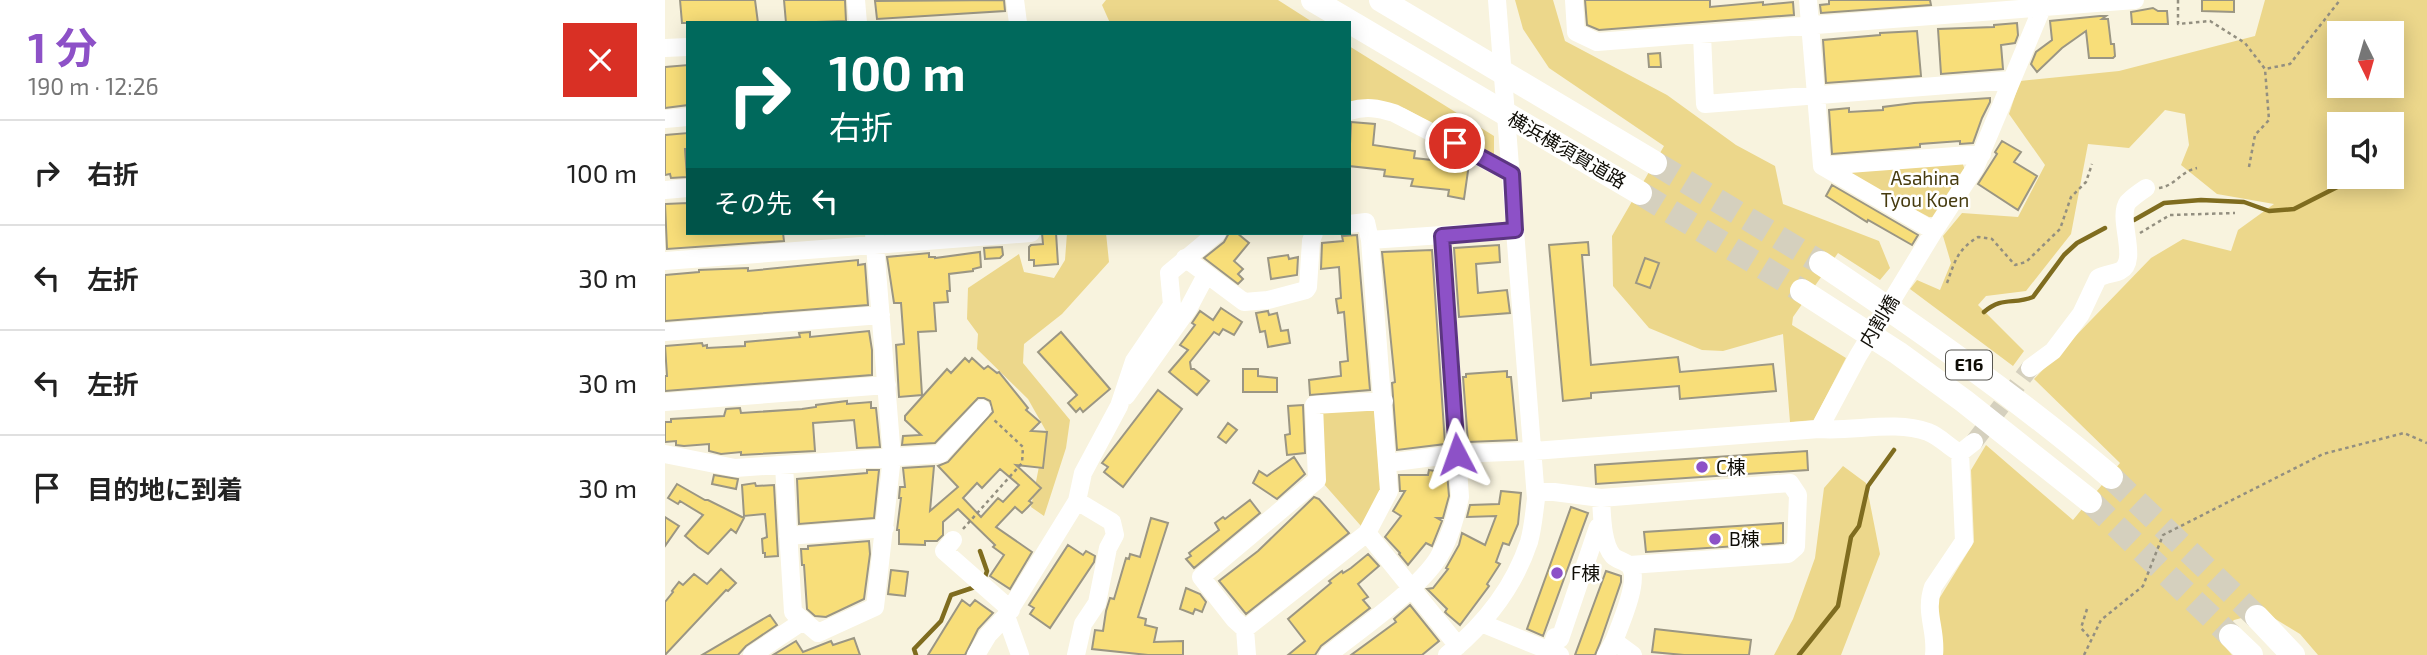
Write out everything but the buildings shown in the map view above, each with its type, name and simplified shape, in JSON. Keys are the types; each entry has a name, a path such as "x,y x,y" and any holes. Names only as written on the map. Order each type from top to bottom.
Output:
{"highway":[{"name":"横浜横須賀道路","path":"1314,0 1349,21"},
{"name":"横浜横須賀道路","path":"1381,0 1655,163"},
{"name":"横浜横須賀道路","path":"1351,22 1640,193"},
{"name":"E16","path":"1821,263 1984,375 2111,477"},
{"name":"E16","path":"1803,291 1898,353 1964,401 2090,501"},
{"path":"2257,617 2291,652"},
{"path":"2231,636 2251,655"}],"street":[{"path":"856,0 858,21"},
{"path":"1016,0 1018,21"},
{"path":"1367,533 1411,588 1452,651 1481,623 1513,580 1529,540 1536,492 1534,451 1497,0"},
{"path":"1574,0 1576,32 1597,42 1811,27 2042,4 2135,0"},
{"path":"1808,0 1822,166"},
{"name":"内割橋","path":"1819,429 1858,356 1982,154 2042,4"},
{"path":"1702,34 1705,104 2012,80"},
{"path":"665,48 686,47"},
{"path":"1351,110 1364,107 1394,113 1512,174"},
{"path":"665,119 686,117"},
{"path":"1822,166 1982,154"},
{"path":"1822,166 1934,230"},
{"path":"665,190 686,188"},
{"path":"2030,368 2053,351 2081,314 2098,278 2120,271 2126,265 2127,203 2146,188"},
{"path":"1245,629 1367,533 1389,491 1370,240 1366,222 1351,224"},
{"path":"1370,240 1515,230"},
{"path":"665,261 875,239 979,235"},
{"path":"1120,405 1134,361 1172,305 1169,273 1214,235"},
{"path":"1185,258 1244,302 1268,300 1306,290 1313,235"},
{"path":"1328,655 1411,588 1437,560 1453,530 1460,497 1442,236"},
{"path":"784,466 793,612 818,633 875,607 892,457 875,239"},
{"path":"976,655 988,635 1008,613 1077,501 1083,473 1120,405 1188,309 1206,275"},
{"path":"665,332 881,315"},
{"path":"665,402 887,385"},
{"path":"1247,655 1245,629 1201,577 1317,480 1314,405 1384,401"},
{"path":"665,454 735,468 940,454 982,409"},
{"path":"1387,463 1457,454 1534,451 1819,429 1910,428 1927,432 1967,447 1964,541 1933,587 1928,604 1934,655"},
{"path":"1536,492 1601,498 1790,483 1798,495 1796,547 1788,554 1630,565 1613,556 1603,528 1601,498"},
{"path":"1076,655 1083,624 1097,603 1108,548 1115,535 1112,522 1077,501"},
{"path":"788,536 885,527"},
{"path":"1481,623 1555,653 1555,637 1560,639 1598,527 1603,528"},
{"path":"953,540 944,551 1008,613 1020,655"},
{"path":"1630,565 1633,583 1610,648 1633,655"},
{"path":"753,655 803,621"}],"path":[{"path":"2178,0 2178,24 2210,21 2245,43 2265,69 2269,120 2255,135 2249,167"},
{"path":"2265,69 2290,64 2340,0"},
{"path":"1947,283 1956,257 1964,246 1978,237 1991,239 2015,265 2026,262 2060,229 2071,197 2085,183 2092,164"},
{"path":"2146,188 2169,187 2187,170 2197,168"},
{"path":"2126,235 2141,232 2170,215 2235,213"},
{"path":"953,540 1022,463 1023,447 982,409"},
{"path":"2084,655 2101,620 2143,586 2163,535 2323,454 2404,433 2427,443"},
{"path":"2087,609 2081,628 2091,639"}],"green space":[{"path":"1106,0 1278,0 1311,21 1109,21 1102,5"},
{"path":"1515,0 1553,0 1565,41 1667,95 1736,145 1775,166 1783,204 1879,241 1890,268 1880,280 1838,253 1793,317 1792,325 1846,358 1814,420 1790,422 1783,334 1723,351 1702,350 1649,328 1613,286 1612,236 1664,146 1549,68 1523,29"},
{"path":"2265,0 2427,0 2427,655 2318,655 2300,634 2264,612 2234,620 2216,636 2232,655 1940,655 1934,607 1974,542 1971,470 1986,445 2073,520 2120,463 2034,379 2151,258 2183,239 2231,251 2238,230 2274,204 2217,194 2181,165 2189,145 2185,114 2165,110 2129,148 2088,144 2071,234 2026,291 1986,296 1978,305 2024,351 2013,366 1910,289 1917,280 1940,290 1951,263 1943,236 1962,213 2018,217 2045,165 2009,114 2020,81 2119,71 2255,36"},
{"path":"1351,47 1494,136 1494,157 1404,108 1351,101"},
{"name":"Asahina Tyou Koen","path":"1962,162 1965,170 1935,217 1929,217 1851,176 1853,171"},
{"path":"1067,235 1106,235 1109,262 1062,314 1024,344 1023,363 1070,420 1066,448 1044,516 1031,507 1046,431 1028,399 977,349 978,334 967,319 968,288 1019,254 1024,272 1054,278 1065,260"},
{"path":"1374,406 1381,496 1361,526 1323,483 1320,411"},
{"path":"1843,466 1866,483 1880,554 1841,655 1774,655 1793,619 1815,558 1824,488"}],"waterway":[{"path":"2134,220 2164,203 2201,200 2244,202 2269,211 2294,209 2333,189"},
{"path":"1984,312 2003,302 2033,297 2064,255 2077,243 2105,228"},
{"path":"1799,655 1838,606 1851,537 1859,526 1868,486 1894,450"},
{"path":"980,551 987,571 984,580"},
{"path":"916,655 914,649 941,621 951,595 978,586"}],"tunnel":[{"path":"1655,163 1821,263"},
{"path":"1640,193 1802,291"},
{"path":"1974,442 2030,368"},
{"path":"2111,477 2257,617"},
{"path":"2090,501 2231,636"}],"place":[{"name":"C棟","path":"1702,467"},
{"name":"B棟","path":"1715,539"},
{"name":"F棟","path":"1557,573"}],"route":[{"path":"1455,143 1512,174 1515,230 1442,236 1457,454"}]}
